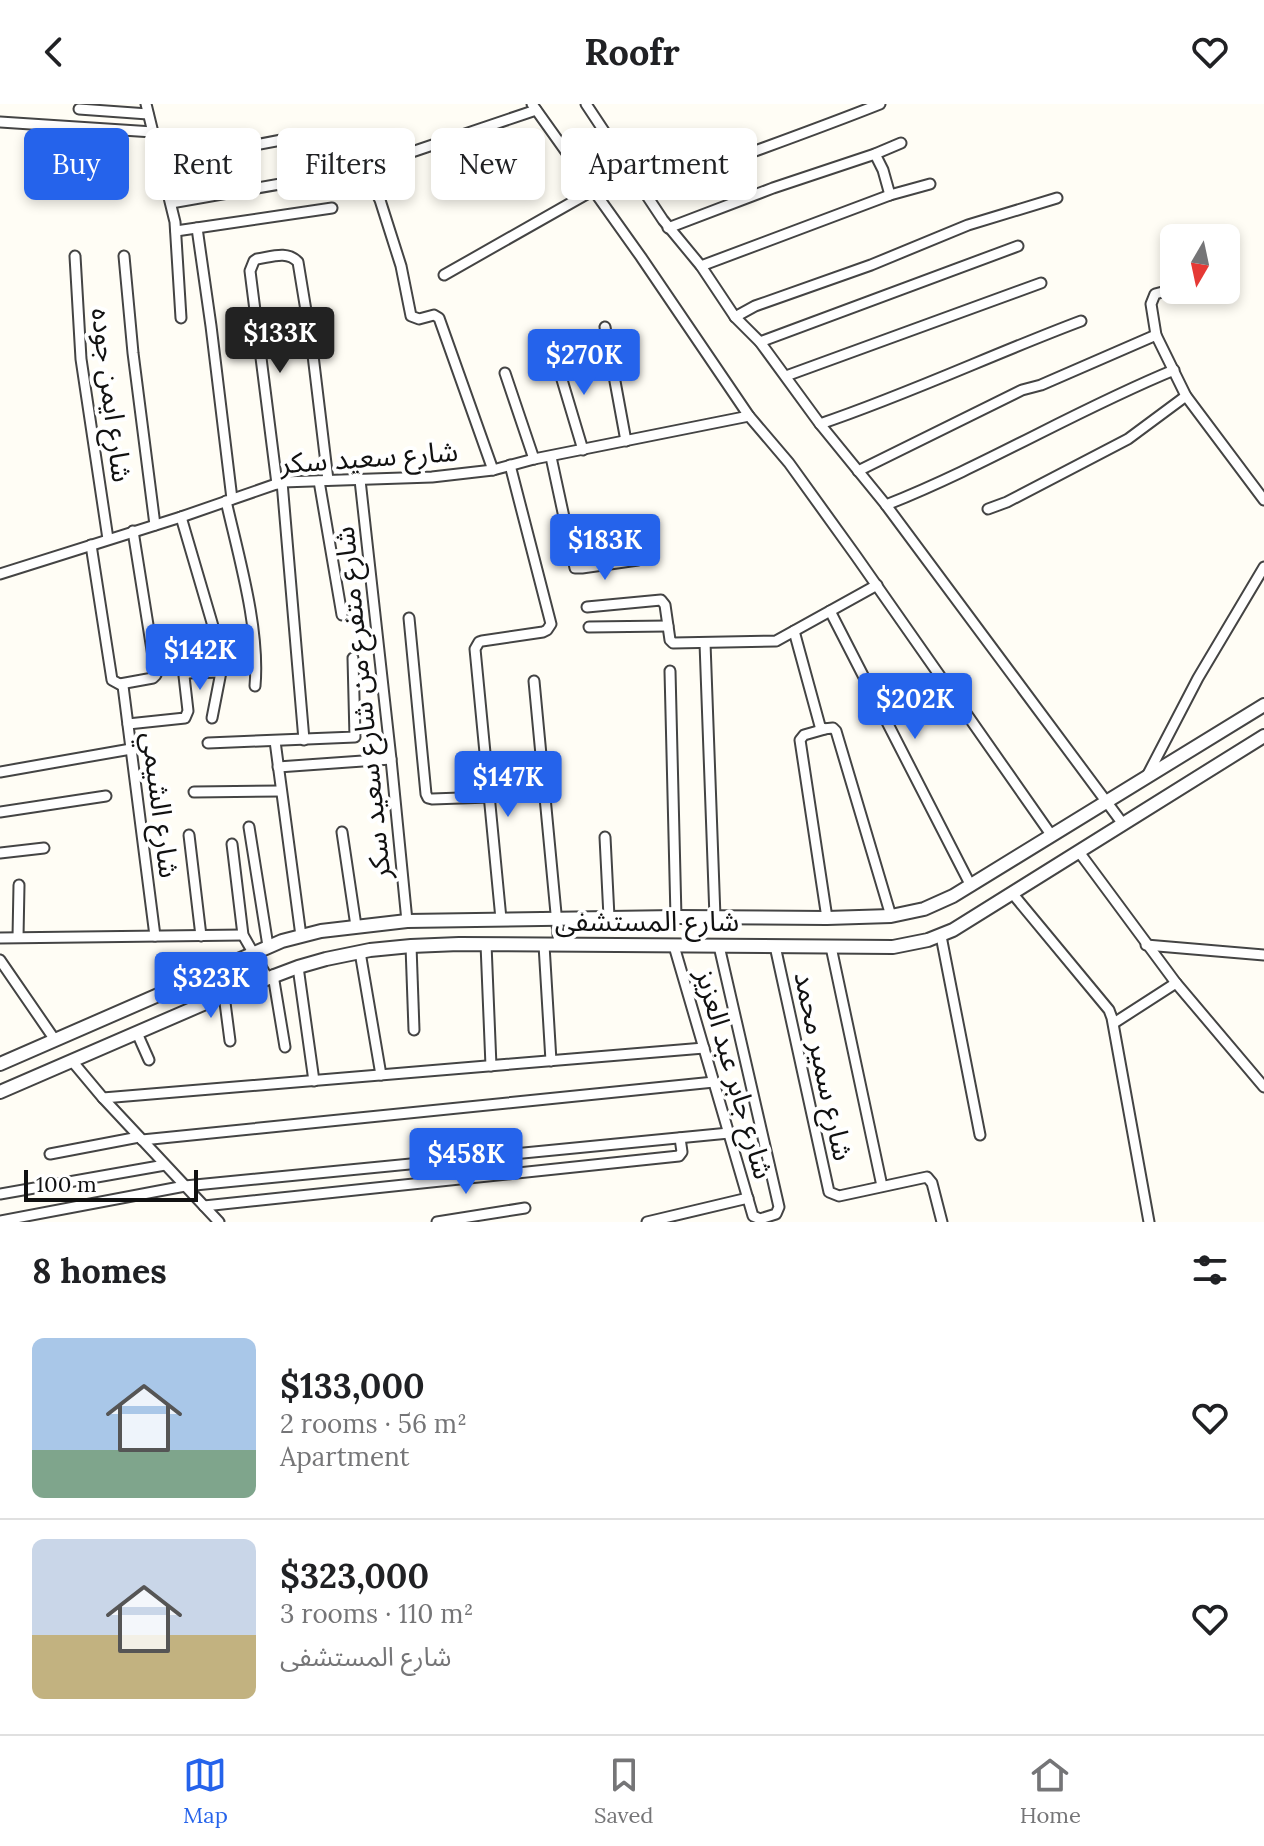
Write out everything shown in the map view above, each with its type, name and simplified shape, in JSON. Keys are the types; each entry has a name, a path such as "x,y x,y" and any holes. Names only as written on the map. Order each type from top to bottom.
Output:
{"street":[{"path":"757,149 880,104"},
{"path":"589,105 604,128"},
{"path":"415,151 534,107 561,146"},
{"path":"79,109 147,109"},
{"path":"0,122 145,131"},
{"path":"668,228 901,143"},
{"path":"875,154 890,195"},
{"path":"701,266 890,195 930,184"},
{"path":"171,203 277,185"},
{"path":"735,317 755,306 871,265 968,225 1057,198"},
{"path":"170,200 176,231 181,318"},
{"path":"380,200 401,266 411,316 419,319 434,315 439,318 493,470"},
{"path":"444,275 576,200"},
{"path":"599,200 749,416 789,463 877,585 1052,836"},
{"path":"649,200 668,228 701,266 735,317 760,342 820,424 886,505 1123,824"},
{"path":"176,231 332,208"},
{"path":"197,228 211,326 229,500 257,653 255,686"},
{"path":"760,342 1018,246"},
{"path":"304,740 279,483 250,271 257,259 286,255 298,262 312,347 323,480 342,615"},
{"name":"شارع ايمن جوده","path":"75,256 81,359 108,539"},
{"path":"124,256 155,525"},
{"path":"786,376 1041,283"},
{"path":"1160,293 1155,294 1151,304 1156,335 1186,396 1264,500"},
{"path":"820,424 1081,321"},
{"path":"605,327 626,441"},
{"path":"858,471 1022,390 1041,385 1156,335"},
{"path":"554,353 583,450"},
{"path":"886,505 1174,370"},
{"path":"505,373 534,459"},
{"path":"988,509 1128,439 1186,396"},
{"name":"شارع سعيد سكر","path":"0,574 279,483 432,477 493,470 749,416"},
{"path":"551,457 575,568 638,560"},
{"path":"501,919 475,649 482,641 543,632 551,624 510,465"},
{"name":"شارع متفرع من شارع سعيد سكر","path":"360,480 407,921"},
{"path":"181,517 225,664 212,718"},
{"path":"120,684 153,678 156,673 133,531"},
{"name":"شارع الشيمي","path":"91,545 112,678 123,686 155,936"},
{"path":"1145,779 1198,678 1264,567"},
{"path":"587,607 659,600 665,605 673,643 768,643 783,638 877,585"},
{"path":"830,611 971,886"},
{"path":"409,618 428,798 489,797"},
{"path":"589,627 668,626"},
{"path":"794,631 820,726 825,729"},
{"path":"705,643 715,917"},
{"path":"208,743 353,738 356,735 353,658"},
{"path":"670,671 676,917"},
{"path":"128,724 185,718 188,711 184,676 188,673 221,672"},
{"path":"534,681 559,945"},
{"name":"شارع المستشفى","path":"0,1064 268,946 301,936 356,926 407,921 609,917 827,918 891,916 924,909 971,886 1264,705"},
{"path":"827,918 800,740 804,735 831,728 836,731 891,916"},
{"name":"شارع المستشفى","path":"0,1092 270,976 360,952 411,946 486,944 893,947 913,944 941,936 1264,736"},
{"path":"275,741 301,936"},
{"path":"0,772 131,749"},
{"path":"278,767 391,759"},
{"path":"194,792 281,791"},
{"path":"0,812 106,796"},
{"path":"249,827 268,946"},
{"path":"342,832 356,926"},
{"path":"189,835 201,936"},
{"path":"605,837 609,917"},
{"path":"232,844 243,935 270,976 285,1047"},
{"path":"0,853 44,848"},
{"path":"1079,852 1146,945 1264,1087"},
{"path":"18,937 19,885"},
{"path":"1012,893 1109,1010 1114,1023 1149,1222"},
{"path":"0,938 243,935"},
{"path":"941,936 980,1135"},
{"path":"486,944 491,1066"},
{"path":"544,945 551,1061"},
{"path":"1146,945 1264,955"},
{"path":"411,946 414,1030"},
{"name":"شارع جابر عبد العزيز","path":"674,946 753,1216 760,1219 776,1214 779,1207 719,946"},
{"name":"شارع سمير محمد","path":"775,946 829,1192 839,1196 882,1186"},
{"path":"831,947 882,1186 924,1176 930,1178 942,1222"},
{"path":"360,952 381,1075"},
{"path":"0,960 55,1040"},
{"path":"298,967 314,1081"},
{"path":"1114,1023 1176,983"},
{"path":"224,995 230,1041"},
{"path":"137,1033 149,1060"},
{"path":"103,1098 704,1048"},
{"path":"72,1061 219,1222"},
{"path":"50,1154 140,1138 714,1082"},
{"path":"0,1221 185,1186 729,1133"},
{"path":"204,1206 679,1156 682,1152 680,1138"},
{"path":"0,1194 165,1165"},
{"path":"400,1165 403,1186"},
{"path":"262,1178 265,1200"},
{"path":"647,1222 748,1198"},
{"path":"437,1222 525,1208"}]}
